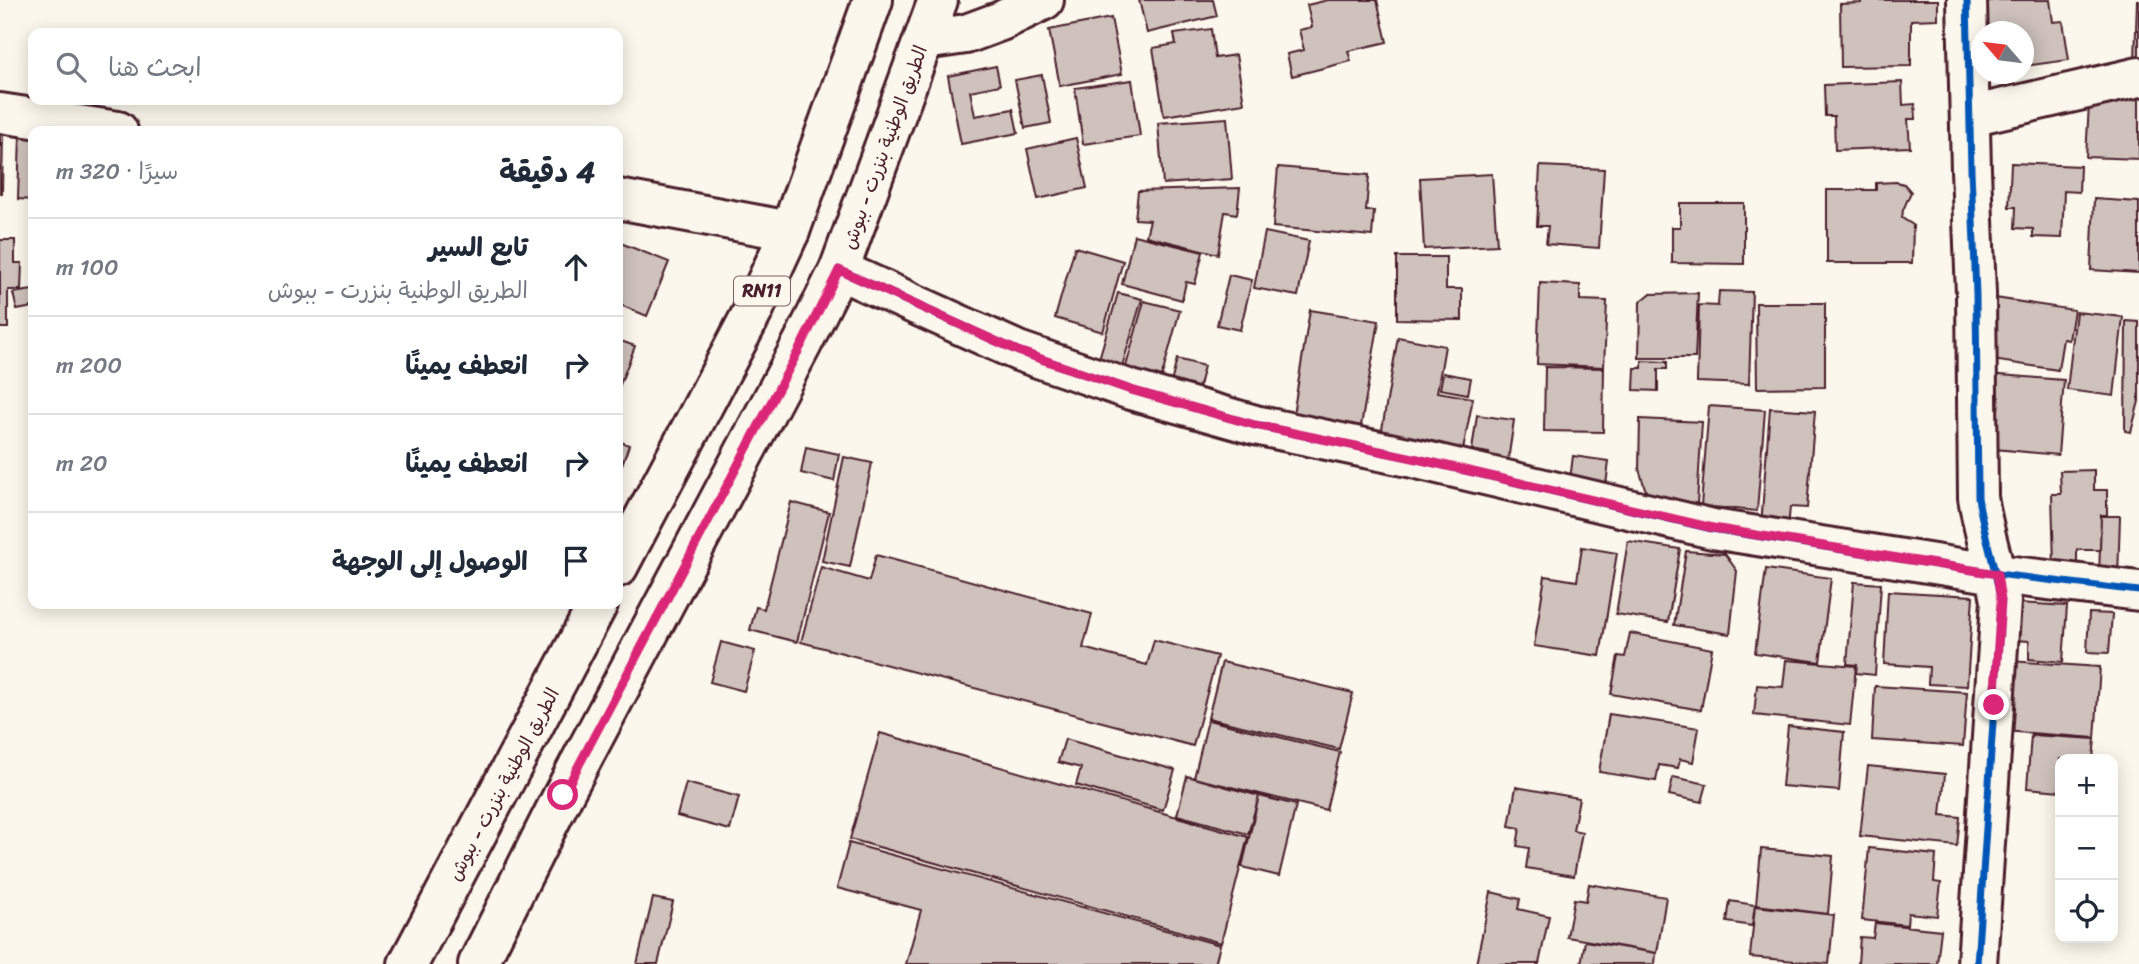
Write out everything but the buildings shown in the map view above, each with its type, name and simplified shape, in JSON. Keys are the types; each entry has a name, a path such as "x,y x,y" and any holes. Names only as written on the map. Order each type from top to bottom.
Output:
{"street":[{"name":"RN11","path":"623,558 752,313 790,230 873,0"},
{"name":"الطريق الوطنية بنزرت - ببوش","path":"478,964 563,795 839,270 938,0"},
{"path":"924,40 965,34 1001,21 1044,0"},
{"path":"1967,0 1976,295 1978,496 2001,601 1977,964"},
{"path":"1970,116 2139,77"},
{"path":"0,113 85,126"},
{"path":"623,201 790,230"},
{"path":"839,270 1018,351 1131,390 1255,425 1426,461 1713,528 1997,574 2139,592"},
{"name":"الطريق الوطنية بنزرت - ببوش","path":"408,964 595,609"}],"cycle path":[{"path":"1967,0 1976,294 1978,497 2001,601 1977,964"},
{"path":"839,270 1018,351 1131,390 1255,425 1413,458 1713,529 1997,574 2139,591"}],"route":[{"path":"563,795 839,270 1018,351 1131,390 1255,425 1413,458 1713,528 1997,574 2001,601 1994,705"}]}
